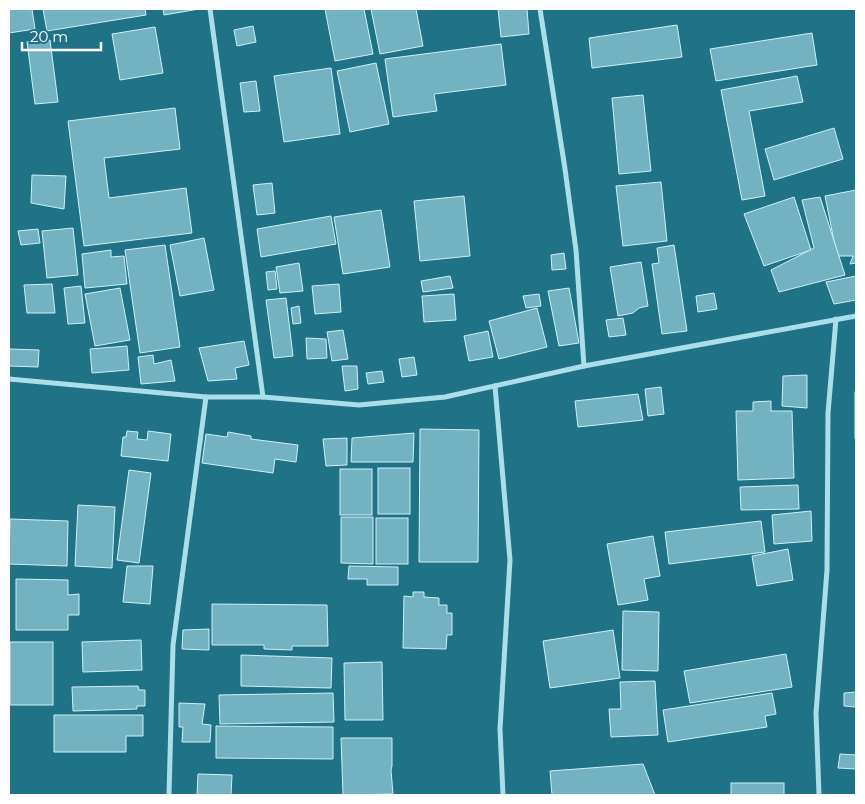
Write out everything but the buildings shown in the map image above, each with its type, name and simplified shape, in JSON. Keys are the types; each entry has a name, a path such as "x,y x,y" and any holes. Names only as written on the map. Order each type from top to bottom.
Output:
{"street":[{"path":"210,9 263,397"},
{"path":"540,9 566,169 576,250 584,366"},
{"path":"9,379 206,397 263,397 359,405 445,397 584,366 856,316"},
{"path":"819,795 816,714 827,570 828,413 836,319"},
{"path":"495,386 510,560 500,729 503,795"},
{"path":"169,795 173,645 206,397"}]}
